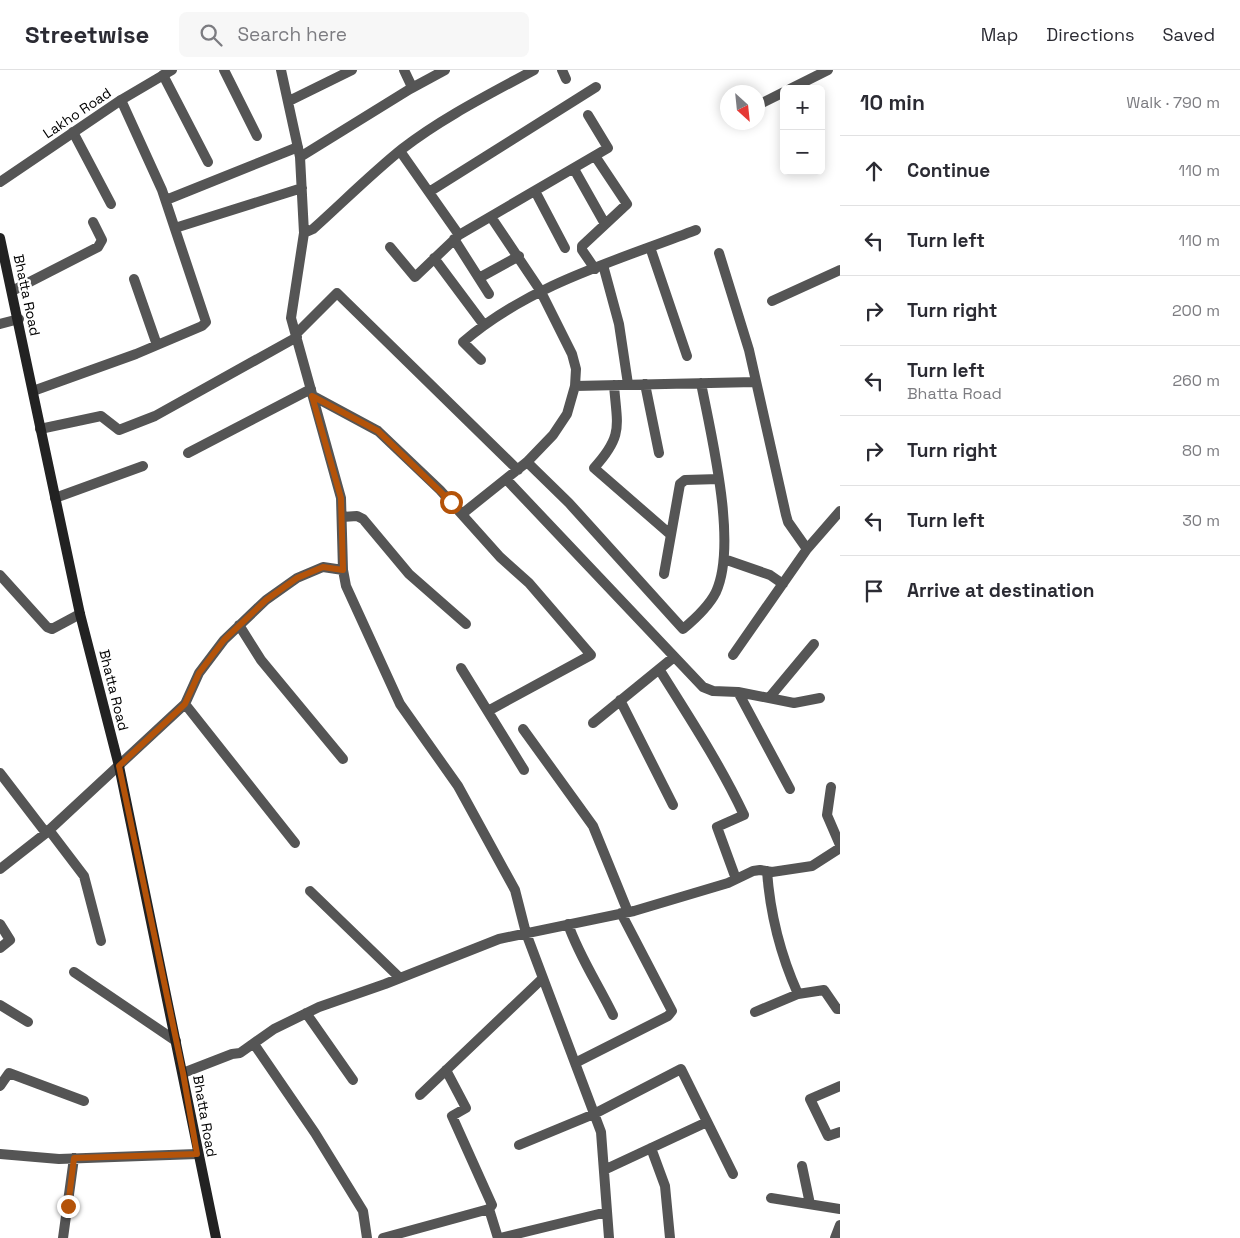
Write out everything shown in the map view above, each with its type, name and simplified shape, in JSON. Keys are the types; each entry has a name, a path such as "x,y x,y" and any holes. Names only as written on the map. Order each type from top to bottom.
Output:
{"main road":[{"name":"Bhatta Road","path":"0,238 19,319 40,429 80,614 119,766 183,1073 197,1154 216,1238"}],"street":[{"path":"224,70 257,136"},
{"path":"281,70 299,152 304,233 291,318 341,498 343,570 346,586 400,704 467,803 515,890 526,933 600,1132 609,1238"},
{"path":"289,101 352,70"},
{"path":"404,70 412,88"},
{"path":"166,200 299,152 445,70"},
{"path":"304,233 313,229 400,151 450,116 534,70"},
{"path":"798,85 828,70"},
{"path":"168,72 208,162"},
{"name":"Lakho Road","path":"0,182 121,100 168,72"},
{"path":"429,192 596,86"},
{"path":"765,102 780,94"},
{"path":"33,391 157,345 202,326 206,322 166,200 121,100"},
{"path":"390,247 415,277 457,237 608,148 588,115"},
{"path":"74,132 111,204"},
{"path":"400,151 429,192 490,294"},
{"path":"594,156 627,204 582,246 582,250 599,267 619,324 628,384"},
{"path":"574,169 605,224"},
{"path":"175,228 302,188"},
{"path":"535,191 565,248"},
{"path":"462,514 518,470 553,435 567,414 575,386 576,369 572,354 540,290 519,256 491,217"},
{"path":"12,292 98,247 102,240 93,222"},
{"path":"481,360 463,342 484,325 540,290 696,230"},
{"path":"650,247 687,356"},
{"path":"719,253 749,350 786,515 808,549"},
{"path":"479,278 519,256"},
{"path":"434,258 484,325"},
{"path":"772,301 840,270"},
{"path":"134,279 157,345"},
{"path":"40,429 101,416 119,430 155,416 297,336 337,293 518,470"},
{"path":"0,324 19,319"},
{"path":"575,386 755,382"},
{"path":"527,462 575,510 683,629 700,614 716,592 726,552 719,478 701,383"},
{"path":"614,384 617,431 615,440 608,453 594,468 671,535"},
{"path":"644,384 659,453"},
{"path":"188,453 312,392"},
{"path":"312,392 378,431 440,490 500,557 529,583 591,655 488,711"},
{"path":"55,498 143,466"},
{"path":"664,574 680,484 685,480 719,478"},
{"path":"506,479 703,687 713,691 738,692 794,703 820,698"},
{"path":"733,655 808,549 840,511"},
{"path":"342,517 357,516 363,519 409,574 466,624"},
{"path":"724,559 770,575 783,584"},
{"path":"0,869 47,832 185,704 199,673 224,640 266,600 297,578 323,567 343,570"},
{"path":"0,575 47,627 52,629 80,614"},
{"path":"239,626 261,660 343,760"},
{"path":"769,698 814,644"},
{"path":"593,723 674,657"},
{"path":"461,668 524,770"},
{"path":"659,669 688,712 730,784 744,815 717,827 736,879"},
{"path":"738,692 790,789"},
{"path":"620,700 673,804"},
{"path":"185,704 295,843"},
{"path":"523,728 593,826 625,912 672,1011 668,1016 575,1063"},
{"path":"0,773 84,876 101,941"},
{"path":"183,1073 232,1054 240,1053 274,1029 306,1013 499,939 625,912 736,879 753,871 812,866 840,846 827,815 831,787"},
{"path":"767,871 774,920 788,971 798,994"},
{"path":"310,891 400,978"},
{"path":"0,924 10,940 0,948"},
{"path":"568,924 578,951 588,965 613,1015"},
{"path":"74,972 176,1041"},
{"path":"420,1095 543,978"},
{"path":"755,1012 798,994 824,990 837,1009 840,1009"},
{"path":"0,1005 28,1022"},
{"path":"306,1013 353,1080"},
{"path":"254,1044 316,1133 363,1211 367,1238"},
{"path":"520,1145 594,1114 681,1069 732,1174"},
{"path":"446,1070 466,1108 452,1116 492,1205 489,1209 499,1238 607,1212"},
{"path":"0,1086 9,1073 84,1101"},
{"path":"840,1086 810,1099 828,1136 840,1132"},
{"path":"604,1170 707,1122"},
{"path":"652,1148 665,1186 670,1238"},
{"path":"0,1154 74,1158 197,1154"},
{"path":"63,1238 74,1158"},
{"path":"802,1166 810,1204"},
{"path":"771,1198 840,1209"},
{"path":"383,1238 489,1209"},
{"path":"835,1238 840,1225"}],"route":[{"path":"68,1206 74,1158 197,1154 183,1073 119,766 185,704 199,673 224,640 266,600 297,578 323,567 343,570 341,498 312,396 378,431 451,502"}]}
